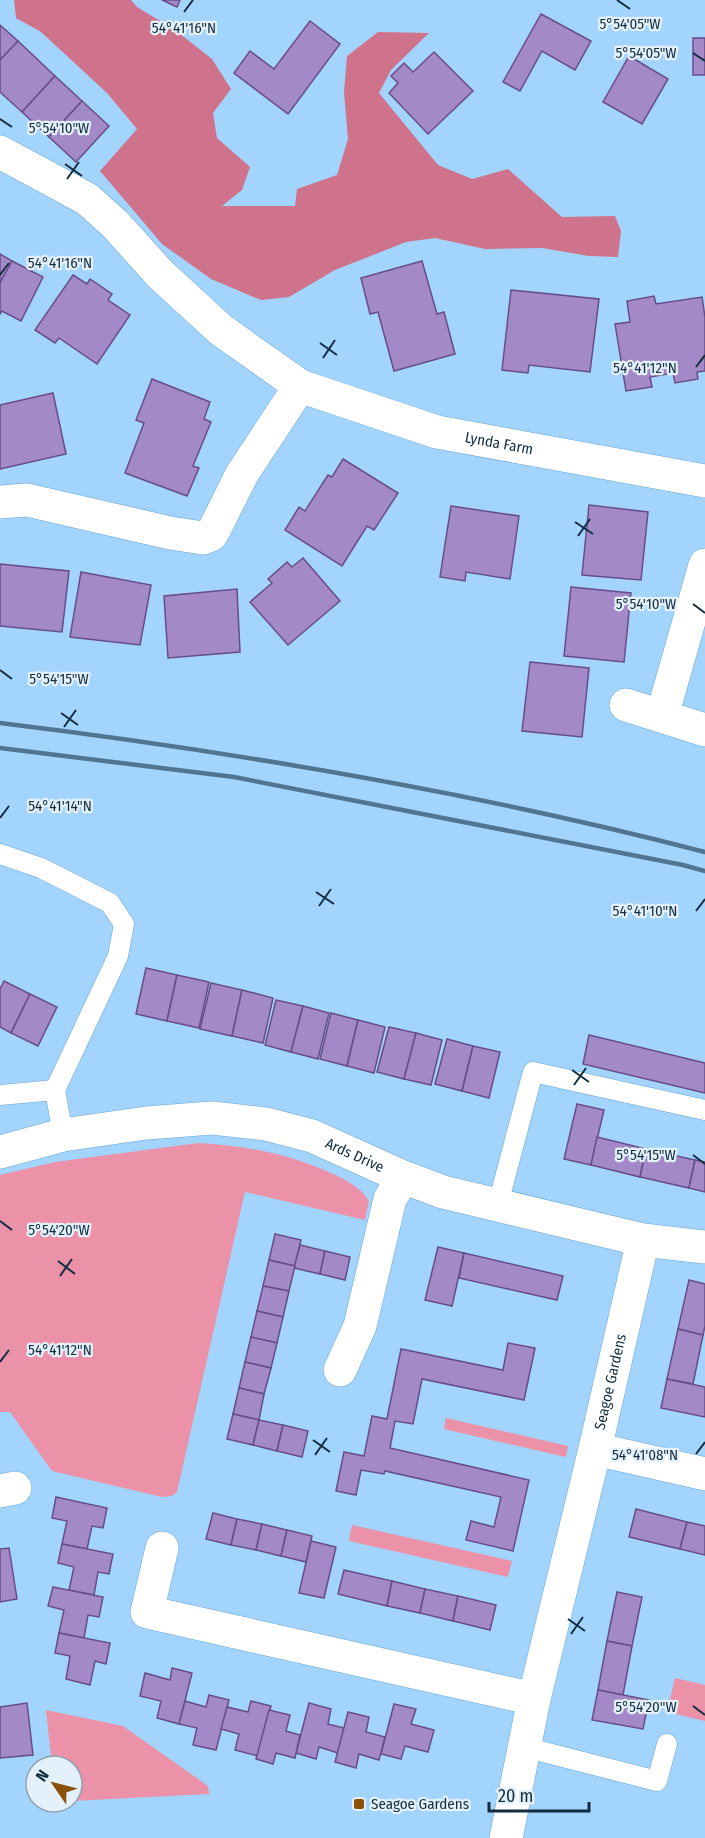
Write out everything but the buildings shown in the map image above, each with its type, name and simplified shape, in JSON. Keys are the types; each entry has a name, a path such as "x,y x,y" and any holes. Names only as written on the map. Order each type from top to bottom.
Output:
{"street":[{"name":"Lynda Farm","path":"0,152 87,199 115,224 160,274 221,330 300,386 437,432 705,481"},
{"path":"0,502 27,500 170,533 203,538 210,535 215,528 242,474 300,386"},
{"path":"662,716 705,565"},
{"path":"626,705 705,730"},
{"name":"Ards Drive","path":"0,1152 63,1135 146,1123 212,1118 267,1124 312,1136 403,1177 443,1192 643,1239 705,1247"},
{"path":"340,1370 360,1326 390,1199 403,1177"},
{"name":"Seagoe Gardens","path":"506,1838 534,1699 643,1239"},
{"path":"595,1449 705,1474"},
{"path":"162,1548 147,1612 534,1699"}],"lane":[{"path":"0,854 41,868 110,903 124,924 118,956 55,1090 63,1135"},
{"path":"498,1204 533,1072 705,1110"},
{"path":"0,1095 55,1090"},
{"path":"524,1747 657,1781 667,1744"}],"shaded area":[{"path":"14,0 131,0 137,7 175,30 212,59 231,89 213,113 217,138 250,167 242,190 222,206 295,206 297,189 337,175 348,139 344,92 347,56 378,32 429,33 391,70 379,93 438,165 472,179 508,169 562,217 615,216 621,231 618,257 589,256 542,248 485,249 435,238 406,242 335,270 289,297 261,300 211,279 162,244 100,171 137,129 107,93 41,32 16,18"},
{"path":"198,1143 267,1152 300,1161 344,1179 362,1192 369,1201 365,1220 245,1192 177,1492 172,1496 162,1497 52,1471 10,1412 0,1412 0,1175 55,1162"},
{"path":"446,1418 568,1446 566,1457 444,1429"},
{"path":"352,1525 512,1561 508,1577 349,1541"},
{"path":"675,1678 705,1685 705,1721 667,1712"},
{"path":"46,1710 123,1726 208,1786 209,1794 84,1800 84,1754 51,1754"}],"railway":[{"path":"0,723 178,747 443,792 618,830 705,852"},
{"path":"0,748 234,777 705,871"}],"place":[{"name":"Seagoe Gardens","path":"359,1804"}]}
